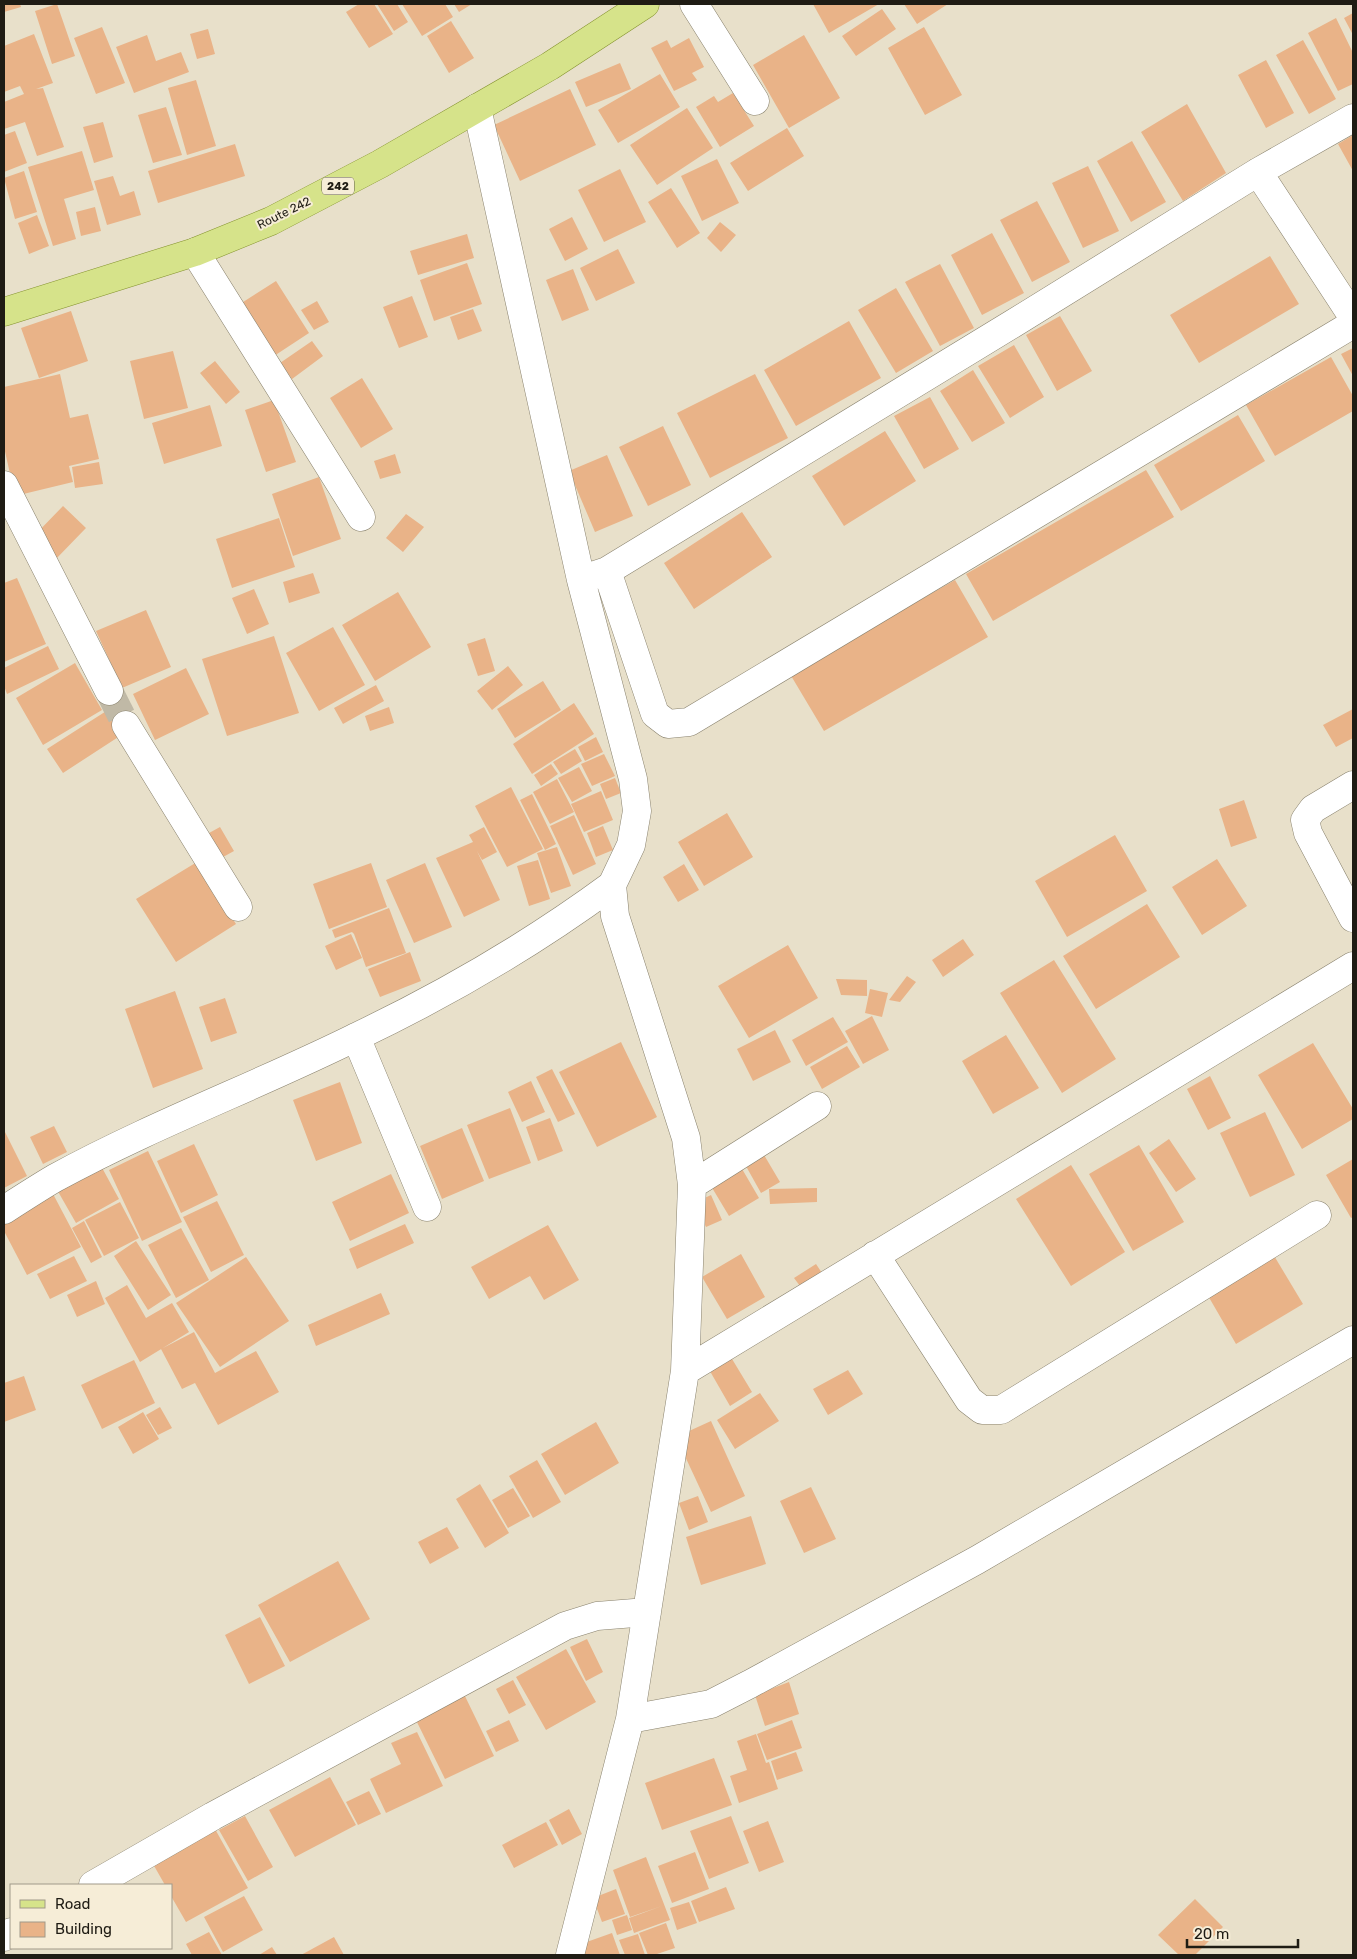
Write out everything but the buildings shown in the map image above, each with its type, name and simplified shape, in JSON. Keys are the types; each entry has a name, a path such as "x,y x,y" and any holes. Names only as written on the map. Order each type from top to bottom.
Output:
{"main road":[{"name":"Route 242","path":"4,312 195,252 271,222 380,164 550,66 645,4"}],"street":[{"path":"694,4 755,101"},
{"path":"4,1210 54,1179 102,1154 356,1038 449,990 576,912 612,885 631,845 637,811 633,779 581,580 477,108"},
{"path":"581,580 607,570 997,334 1258,172 1353,118"},
{"path":"1258,172 1353,317"},
{"path":"195,252 361,517"},
{"path":"607,570 655,714 668,724 689,722 1353,324"},
{"path":"4,485 109,691"},
{"path":"126,725 238,907"},
{"path":"1353,785 1313,809 1305,820 1308,833 1353,918"},
{"path":"570,1955 630,1719 647,1612 684,1371 692,1185 686,1138 615,916 612,885"},
{"path":"684,1371 1353,966"},
{"path":"356,1038 427,1207"},
{"path":"692,1185 817,1106"},
{"path":"875,1255 969,1400 982,1410 1001,1410 1317,1215"},
{"path":"630,1719 710,1704 750,1684 977,1560 1353,1340"},
{"path":"95,1884 213,1816 565,1626 597,1616 647,1612"}],"tunnel":[{"path":"109,691 126,725"}]}
